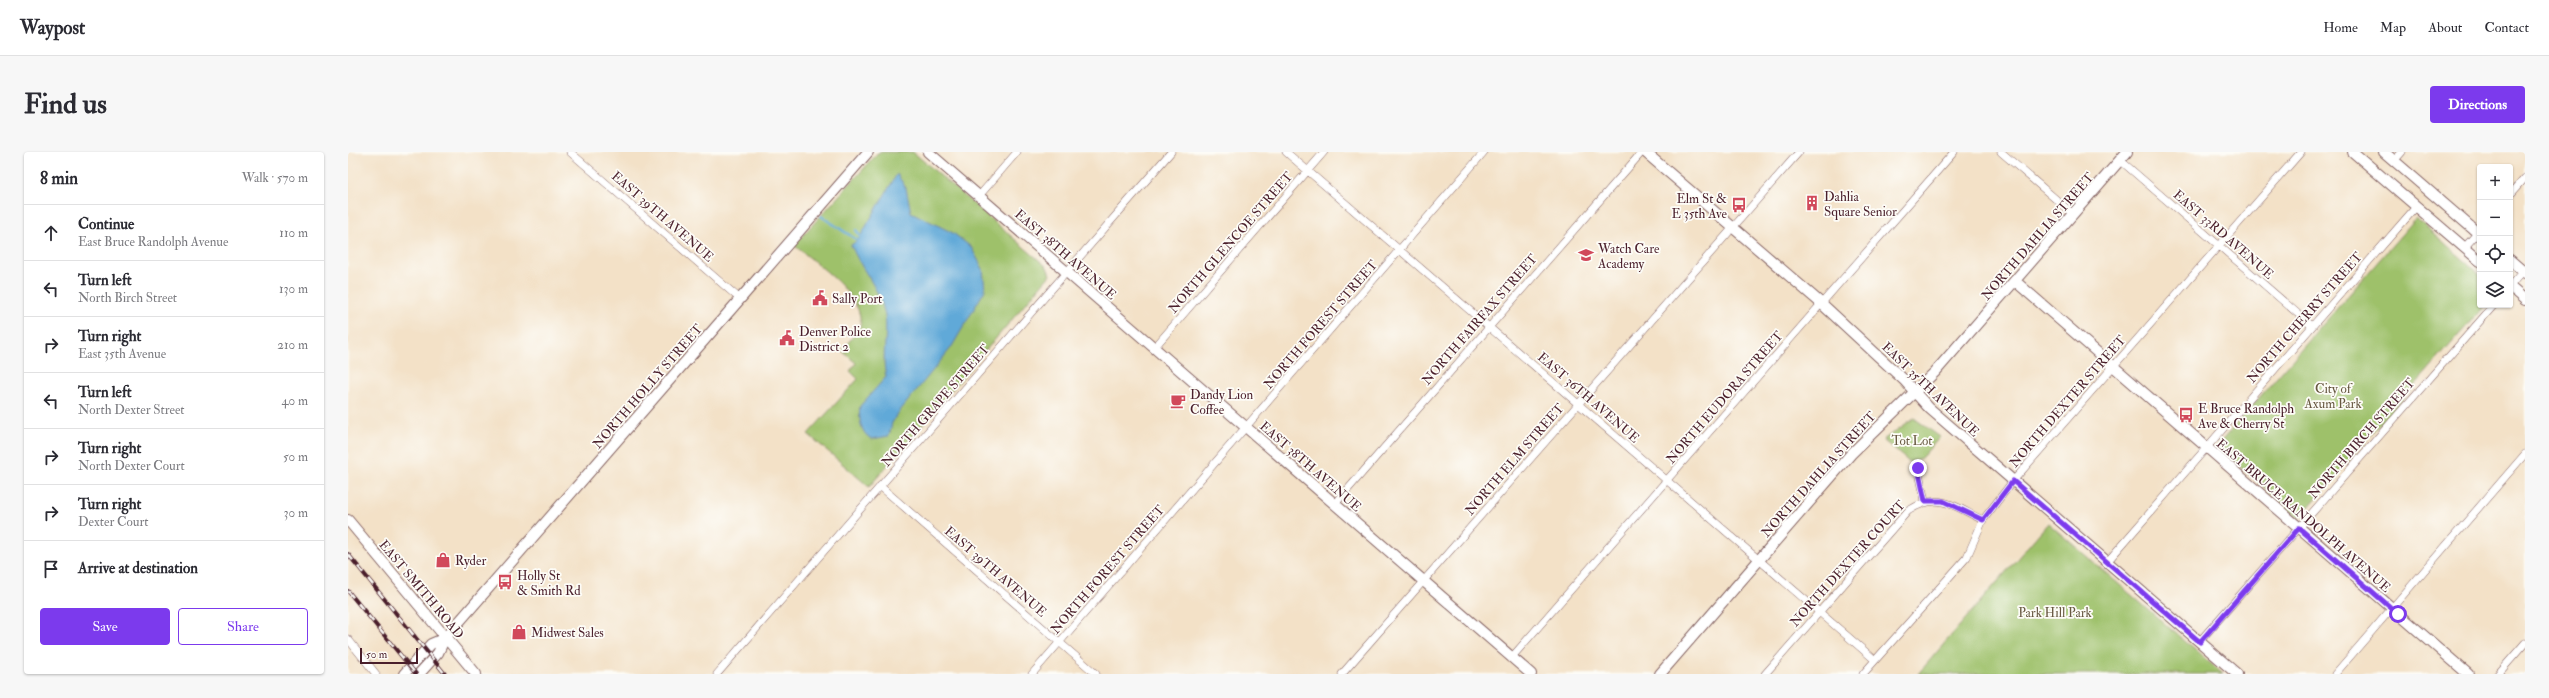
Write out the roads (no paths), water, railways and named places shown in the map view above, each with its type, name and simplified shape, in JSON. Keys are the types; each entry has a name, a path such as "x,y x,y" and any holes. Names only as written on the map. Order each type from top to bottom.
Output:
{"street":[{"name":"EAST 39TH AVENUE","path":"570,152 740,299"},
{"name":"NORTH HOLLY STREET","path":"419,674 438,653 445,638 868,152"},
{"name":"EAST 38TH AVENUE","path":"928,152 1531,674"},
{"path":"979,196 1017,152"},
{"name":"NORTH GRAPE STREET","path":"717,674 1170,152"},
{"name":"EAST 36TH AVENUE","path":"1286,152 1875,660"},
{"name":"NORTH GLENCOE STREET","path":"1154,348 1324,152"},
{"name":"NORTH FOREST STREET","path":"1032,674 1484,152"},
{"name":"NORTH FAIRFAX STREET","path":"1335,504 1488,326 1642,152"},
{"name":"EAST 35TH AVENUE","path":"1645,152 1822,304 1915,392 1929,408 2237,674"},
{"name":"NORTH ELM STREET","path":"1342,674 1799,152"},
{"name":"NORTH EUDORA STREET","path":"1512,657 1954,152"},
{"path":"2001,152 2073,214"},
{"name":"NORTH DAHLIA STREET","path":"1660,674 1858,446 1915,392 2015,281 2127,152"},
{"name":"NORTH DEXTER STREET","path":"1863,674 1967,557 1983,520 2013,481 2301,152"},
{"path":"2353,152 2477,259"},
{"path":"2384,152 2399,156 2477,230"},
{"name":"EAST 33RD AVENUE","path":"2120,160 2312,326"},
{"path":"2513,192 2525,178"},
{"name":"NORTH CHERRY STREET","path":"2107,562 2416,207"},
{"path":"2464,248 2477,234"},
{"path":"2513,263 2524,272 2513,284"},
{"name":"EAST BRUCE RANDOLPH AVENUE","path":"2015,281 2468,674"},
{"path":"2513,290 2525,300"},
{"name":"NORTH BIRCH STREET","path":"2200,642 2491,308"},
{"path":"2334,674 2525,454"},
{"path":"1918,468 1925,501"},
{"name":"EAST 39TH AVENUE","path":"880,486 1096,674"},
{"name":"NORTH DEXTER COURT","path":"1765,674 1908,511 1925,501 1943,501 1983,520"},
{"name":"EAST SMITH ROAD","path":"348,520 476,674"},
{"name":"NORTH HOLLY STREET","path":"404,674 431,644 445,638"},
{"path":"348,640 376,674"},
{"path":"2498,674 2525,643"}],"water":[{"path":"897,174 906,188 911,212 953,233 971,247 983,269 985,290 951,348 899,412 892,423 889,436 872,439 865,434 863,430 859,410 860,406 886,377 884,362 886,323 883,305 879,296 851,245 858,240"}],"waterway":[{"path":"821,216 860,242"},
{"path":"856,230 861,238"}],"railway":[{"path":"348,554 445,674"},
{"path":"348,591 416,674"}],"place":[{"name":"Dahlia Square Senior","path":"1812,203"},
{"name":"Elm St & E 35th Ave","path":"1739,205"},
{"name":"Watch Care Academy","path":"1586,255"},
{"name":"Sally Port","path":"820,298"},
{"name":"Denver Police District 2","path":"787,338"},
{"name":"Dandy Lion Coffee","path":"1178,401"},
{"name":"E Bruce Randolph Ave & Cherry St","path":"2186,415"},
{"name":"Ryder","path":"443,560"},
{"name":"Holly St & Smith Rd","path":"505,582"},
{"name":"Midwest Sales","path":"519,632"}],"park label":[{"name":"City of Axum Park","path":"2333,396"},
{"name":"Tot Lot","path":"1912,440"},
{"name":"Park Hill Park","path":"2055,612"}]}
